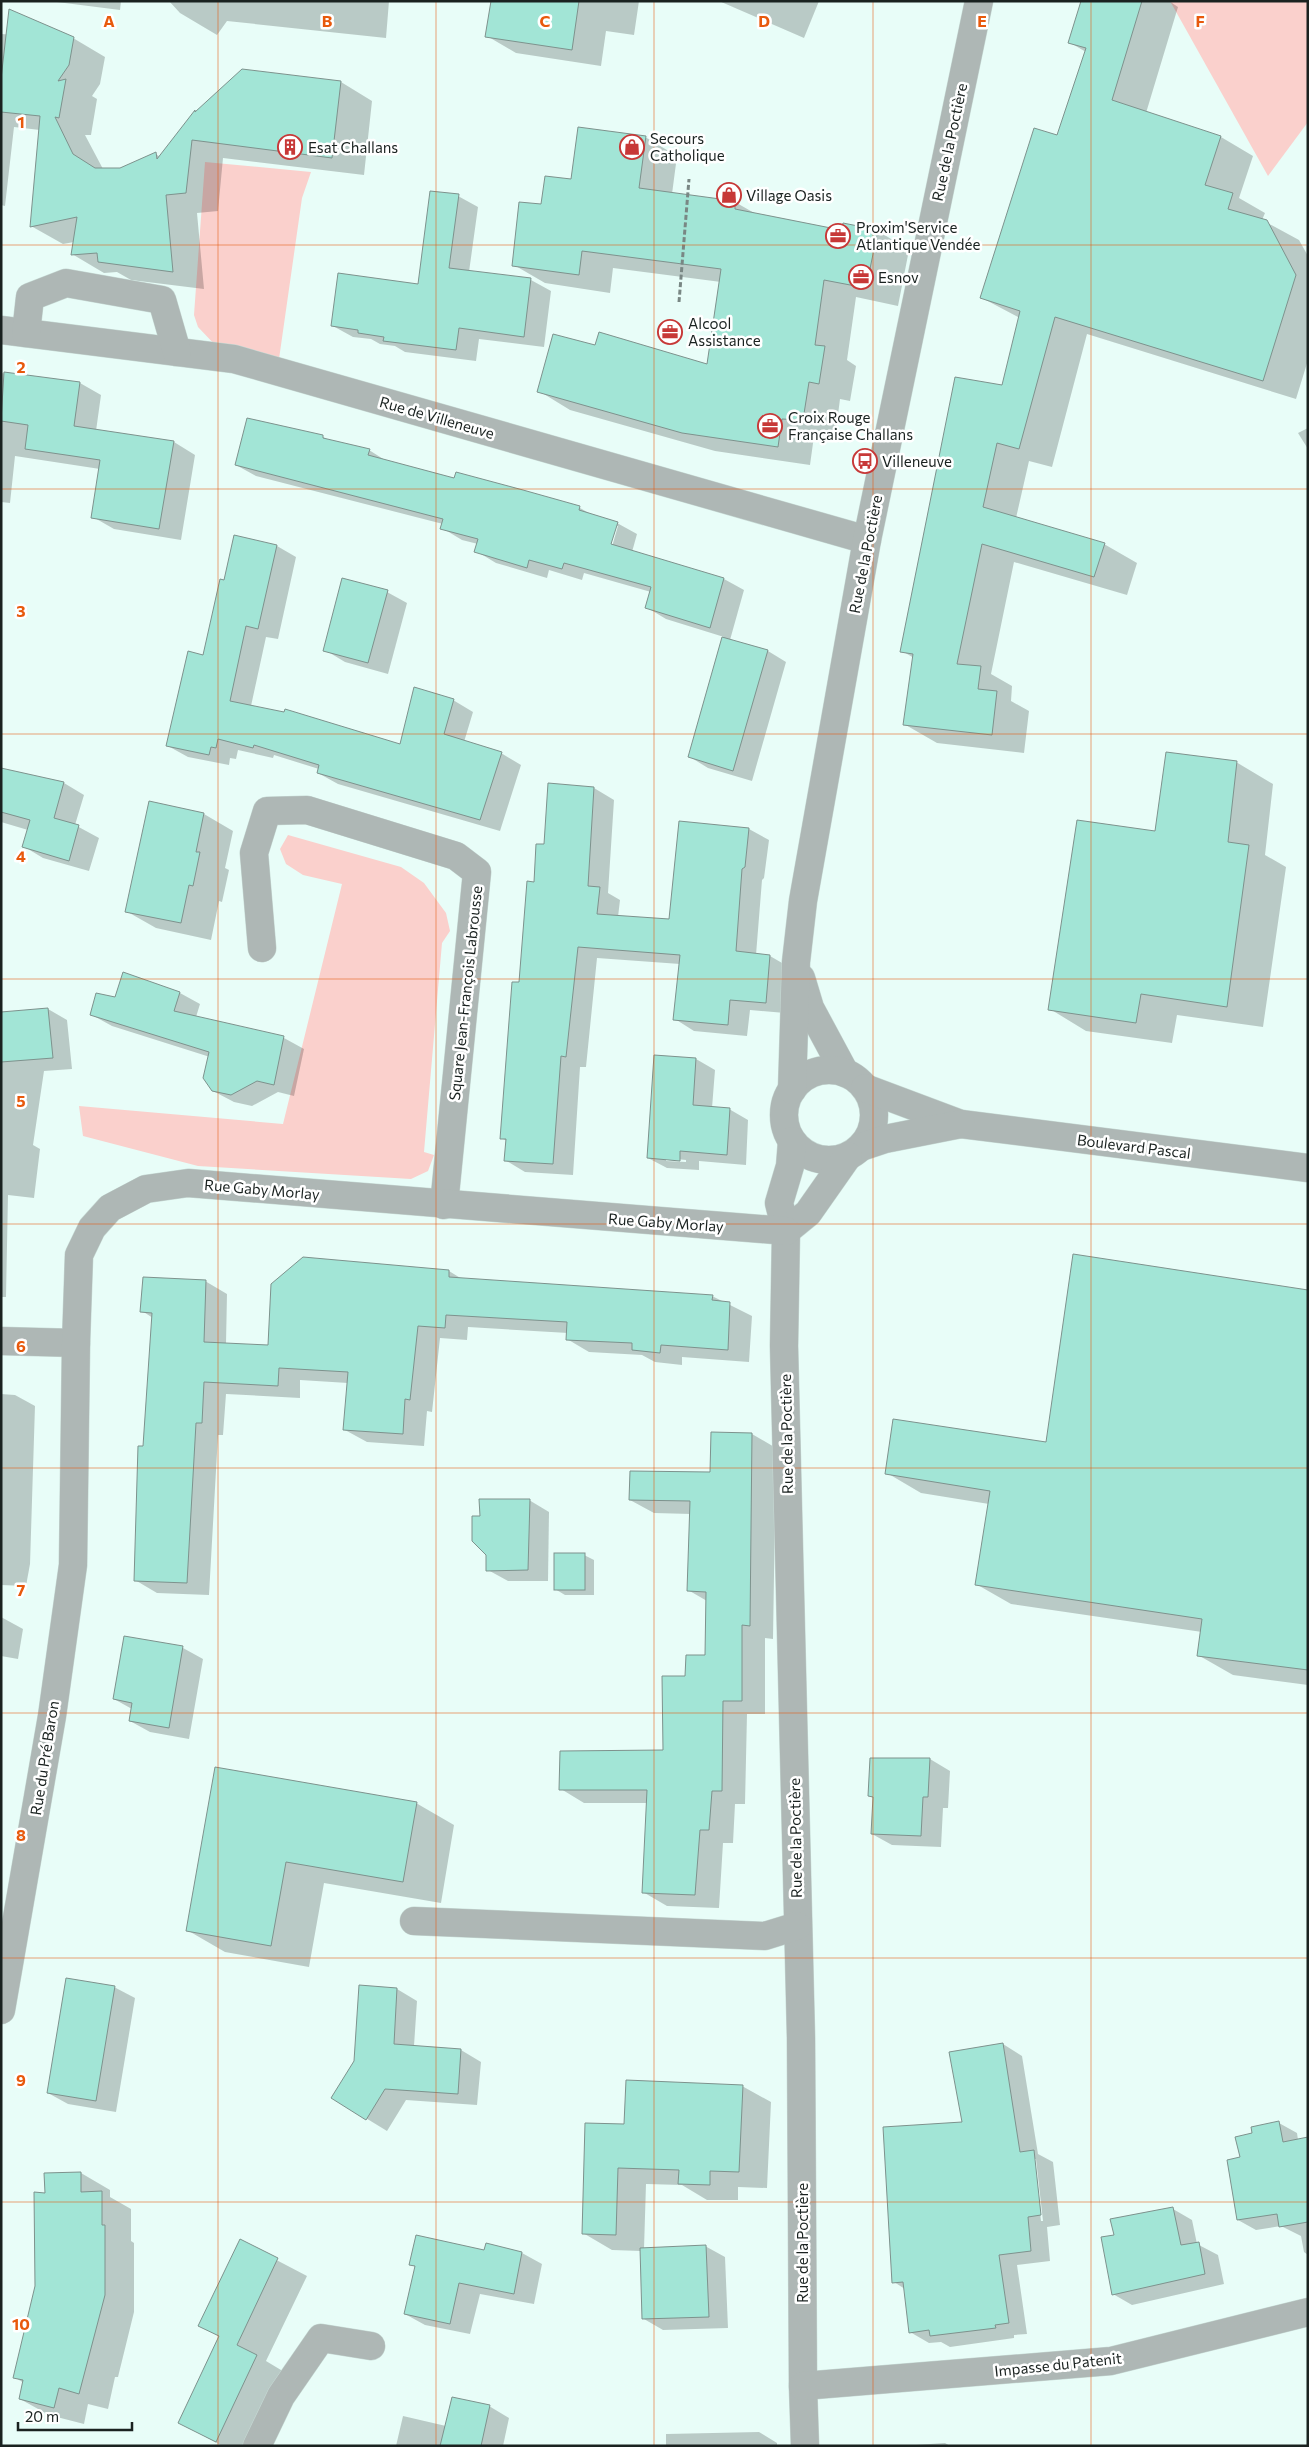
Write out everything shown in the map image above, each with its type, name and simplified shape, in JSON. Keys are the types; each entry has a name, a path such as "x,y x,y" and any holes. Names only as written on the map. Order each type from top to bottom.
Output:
{"street":[{"name":"Rue de la Poctière","path":"805,2446 801,2048 784,1346 786,1231 779,1203 790,1166 792,1141 786,1129 784,1116 786,1102 792,1090 796,962 803,901 867,540 979,1"},
{"path":"13,332 30,297 66,283 162,300 177,352"},
{"name":"Rue de Villeneuve","path":"13,332 234,359 867,540"},
{"name":"Square Jean-François Labrousse","path":"262,948 254,854 267,811 308,810 456,856 477,872 444,1205"},
{"name":"Rue de la Poctière","path":"786,1231 808,1213 873,1126 874,1113 871,1100 855,1080 810,1008 796,962"},
{"path":"792,1090 799,1081 821,1071 855,1080"},
{"name":"Boulevard Pascal","path":"855,1080 961,1124 1308,1168"},
{"name":"Boulevard Pascal","path":"854,1151 886,1139 961,1124"},
{"path":"792,1141 801,1150 818,1158 836,1160 854,1151"},
{"name":"Rue Gaby Morlay","path":"73,1565 79,1255 92,1228 110,1208 146,1190 188,1182 444,1205 786,1231"},
{"path":"1,1341 76,1343"},
{"name":"Rue du Pré Baron","path":"1,2010 52,1716 73,1565"},
{"path":"414,1921 765,1936 798,1926"},
{"name":"Impasse du Patenit","path":"803,2386 1111,2361 1308,2312"},
{"path":"257,2446 281,2396 321,2338 371,2346"}],"path":[{"path":"679,302 689,179"}],"shaded area":[{"path":"1170,1 1308,1 1308,122 1268,176"},
{"path":"205,162 311,172 302,198 279,359 217,347 198,327 194,315"},
{"path":"288,835 401,867 424,883 446,913 450,931 442,943 424,1152 434,1155 428,1171 411,1179 198,1166 83,1136 79,1106 283,1124 342,884 303,875 286,864 280,849"}],"building":[{"path":"491,1 579,1 572,50 485,37"},
{"path":"1081,1 1142,1 1112,100 1221,136 1205,185 1233,193 1228,209 1267,220 1296,275 1263,381 1055,317 1019,449 997,443 983,507 1105,543 1094,577 982,544 957,664 981,666 978,689 997,691 992,735 903,725 913,654 900,652 955,377 1002,385 1020,311 980,298 1034,128 1057,135 1086,48 1068,43"},
{"name":"Esat Challans","path":"9,9 74,37 69,65 58,81 66,79 59,118 55,117 73,154 95,168 120,168 156,152 157,159 195,110 195,112 242,69 341,81 332,158 192,140 186,193 166,195 173,272 98,262 97,253 71,255 77,217 30,227 40,116 1,112 1,79"},
{"path":"578,127 646,136 639,188 735,201 735,209 841,230 843,223 878,230 866,288 824,280 815,345 825,346 819,384 809,382 803,420 782,419 778,447 682,433 537,392 553,334 595,345 599,332 707,364 721,269 582,251 579,275 512,266 519,202 541,204 545,176 571,179"},
{"path":"430,191 459,194 449,268 531,278 524,337 459,328 456,350 383,341 384,337 358,333 358,330 331,326 338,273 418,284"},
{"path":"4,372 80,382 74,426 174,441 159,529 91,518 100,460 25,449 28,425 1,421"},
{"path":"247,418 323,435 323,438 370,449 368,455 454,478 456,472 523,490 580,506 579,510 618,522 611,544 724,578 710,628 645,608 651,587 564,563 562,569 529,560 527,568 474,552 478,539 440,529 443,519 235,465"},
{"path":"234,535 277,545 258,629 246,626 230,701 284,712 285,709 400,744 414,687 454,699 444,734 502,752 480,820 317,773 319,765 254,745 253,748 218,739 216,748 211,747 209,755 166,746 188,651 203,655 220,579 224,580"},
{"path":"342,578 388,590 368,663 323,651"},
{"path":"722,637 768,650 733,771 688,757"},
{"path":"1166,752 1237,761 1228,842 1249,845 1227,1007 1141,994 1136,1023 1048,1010 1077,820 1155,831"},
{"path":"1,768 64,782 54,818 79,825 69,861 22,847 30,820 1,812"},
{"path":"548,783 594,787 588,886 600,887 597,914 669,919 679,821 749,828 745,867 742,869 736,951 770,955 766,1003 730,1000 728,1025 673,1020 680,955 578,947 566,1057 561,1056 553,1164 504,1161 506,1139 500,1139 512,982 519,982 527,881 534,882 536,844 544,844"},
{"path":"149,801 204,813 196,852 200,852 193,886 189,885 181,923 125,912"},
{"path":"123,972 180,992 174,1011 284,1036 274,1085 257,1081 231,1095 212,1091 203,1078 209,1052 90,1015 96,993 115,997"},
{"path":"48,1008 53,1058 1,1062 1,1012"},
{"path":"654,1055 696,1058 693,1105 730,1108 727,1155 680,1151 680,1161 647,1158"},
{"path":"1073,1254 1308,1290 1308,1670 1197,1656 1202,1619 975,1585 990,1491 885,1474 893,1419 1046,1442"},
{"path":"303,1257 449,1270 449,1277 713,1295 712,1300 730,1302 728,1350 661,1345 660,1353 632,1350 632,1343 566,1340 567,1322 446,1315 445,1328 418,1326 410,1400 405,1399 403,1434 343,1430 348,1372 279,1368 278,1386 204,1382 202,1423 196,1423 187,1583 134,1581 138,1446 143,1446 152,1313 140,1312 143,1277 206,1280 204,1342 268,1345 271,1284"},
{"path":"711,1432 752,1433 750,1626 742,1625 742,1701 723,1701 722,1791 712,1791 709,1830 700,1830 695,1895 642,1893 647,1790 559,1790 560,1751 663,1750 662,1676 685,1676 686,1655 705,1655 706,1592 687,1591 690,1501 629,1500 630,1471 710,1472"},
{"path":"479,1499 530,1499 528,1570 486,1571 486,1555 472,1541 472,1516 480,1516"},
{"path":"554,1553 585,1553 585,1590 554,1590"},
{"path":"124,1636 183,1646 169,1728 129,1721 132,1703 113,1699"},
{"path":"870,1758 930,1758 928,1797 923,1797 921,1836 871,1834 873,1797 868,1796"},
{"path":"215,1767 417,1802 403,1882 286,1862 271,1946 186,1931"},
{"path":"66,1978 115,1986 96,2101 47,2093"},
{"path":"359,1985 397,1988 394,2044 461,2049 458,2094 385,2089 366,2120 331,2098 354,2061"},
{"path":"1003,2043 1020,2152 1034,2150 1041,2215 1028,2217 1031,2251 999,2255 1009,2323 995,2325 996,2328 930,2336 929,2330 909,2333 903,2282 892,2283 883,2127 962,2122 949,2052"},
{"path":"626,2080 743,2085 739,2172 710,2171 710,2185 678,2184 679,2170 618,2168 616,2235 582,2234 585,2123 624,2124"},
{"path":"1279,2121 1283,2142 1308,2137 1308,2222 1279,2227 1277,2214 1237,2220 1227,2160 1240,2157 1235,2137 1252,2133 1251,2127"},
{"path":"81,2172 81,2192 102,2191 102,2225 105,2225 105,2295 79,2394 59,2388 54,2408 19,2399 23,2380 13,2378 35,2286 34,2192 45,2193 44,2173"},
{"path":"1173,2207 1181,2245 1199,2242 1205,2274 1112,2295 1101,2237 1114,2235 1110,2219"},
{"path":"416,2235 484,2250 486,2243 522,2252 514,2294 459,2283 450,2324 404,2314 415,2266 409,2265"},
{"path":"240,2239 278,2258 237,2345 257,2355 216,2442 178,2423 219,2336 198,2326"},
{"path":"706,2245 709,2317 642,2319 640,2248"},
{"path":"452,2397 490,2405 481,2446 440,2446"}],"place":[{"name":"Esat Challans","path":"290,147"},
{"name":"Secours Catholique","path":"632,147"},
{"name":"Village Oasis","path":"729,195"},
{"name":"Proxim'Service Atlantique Vendée","path":"838,236"},
{"name":"Esnov","path":"861,277"},
{"name":"Alcool Assistance","path":"670,332"},
{"name":"Croix Rouge Française Challans","path":"770,426"},
{"name":"Villeneuve","path":"865,461"}]}
